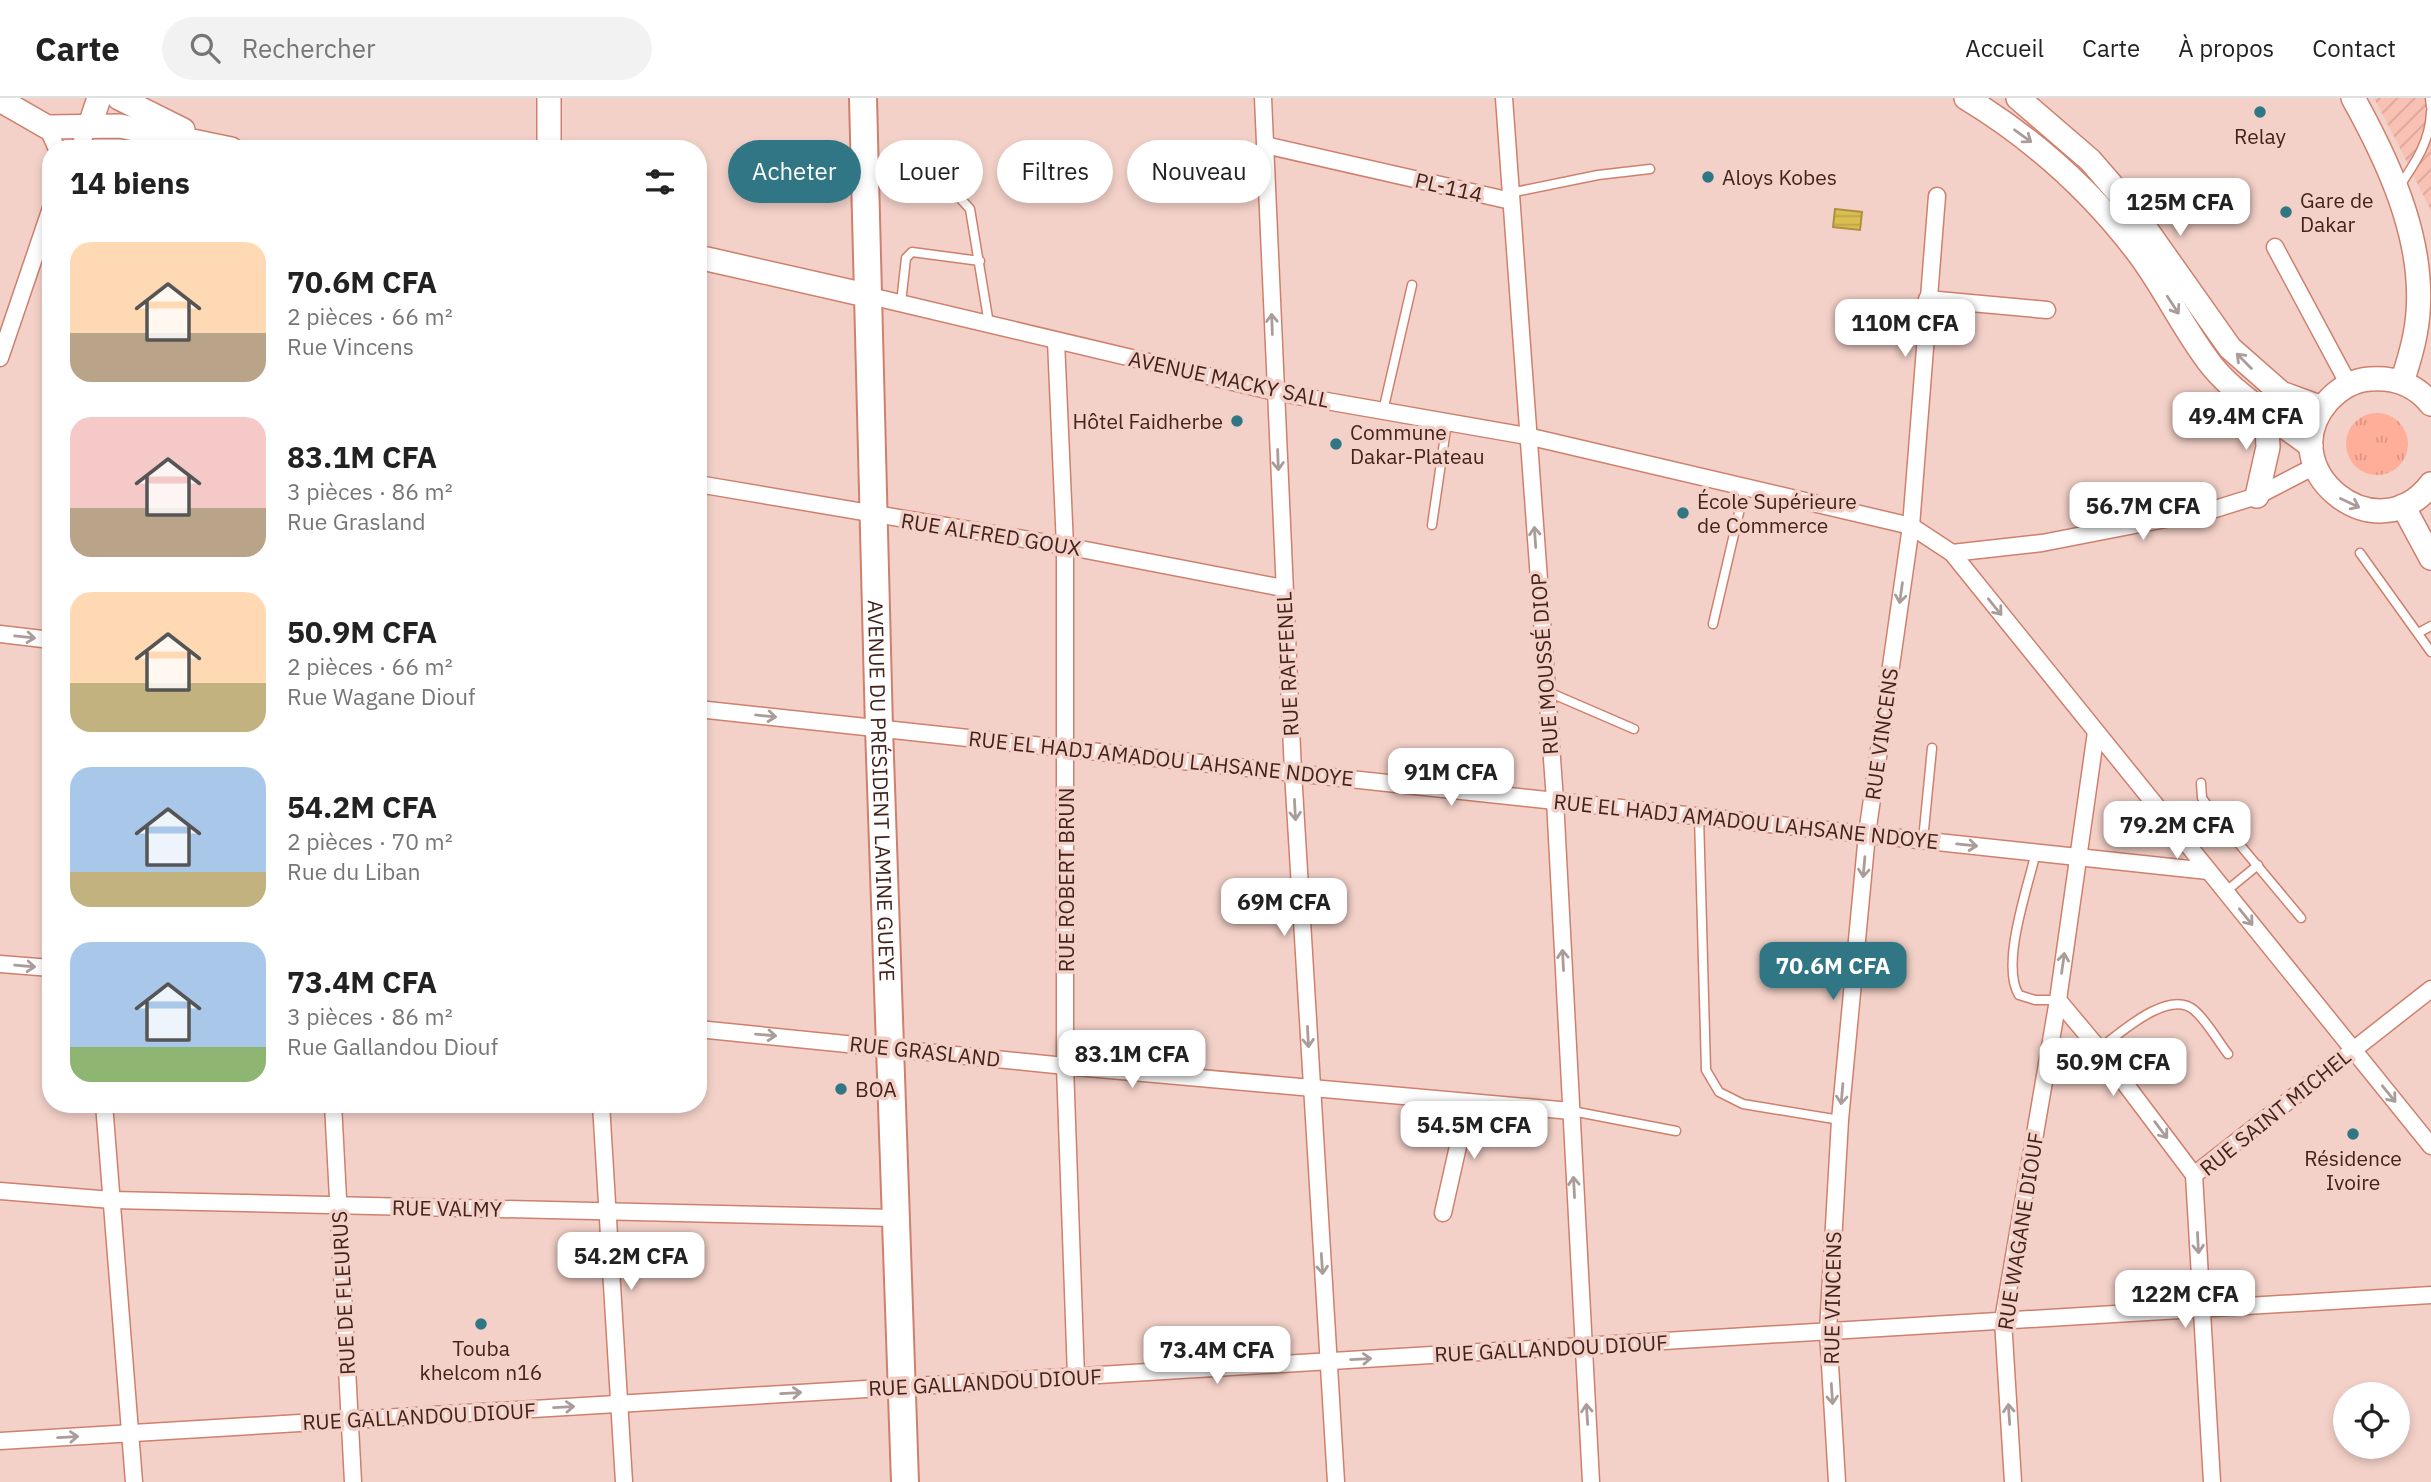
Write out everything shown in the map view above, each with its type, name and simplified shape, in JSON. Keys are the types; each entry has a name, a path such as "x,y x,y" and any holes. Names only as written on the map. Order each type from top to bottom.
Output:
{"main road":[{"name":"AVENUE DU PRÉSIDENT LAMINE GUEYE","path":"863,98 876,515 879,728 905,1482"}],"street":[{"path":"82,140 99,98"},
{"path":"119,98 208,140"},
{"path":"549,98 549,140"},
{"name":"RUE MOUSSÉ DIOP","path":"1504,98 1555,800 1591,1482"},
{"path":"1966,98 2036,146 2081,187 2136,250 2212,366 2313,456 2327,486 2345,502 2379,511 2403,506 2429,490"},
{"path":"2018,98 2090,160 2129,205 2230,348 2281,393 2322,408"},
{"path":"2353,98 2397,190 2414,253 2418,307 2416,335 2402,382"},
{"path":"3,99 47,127 53,140"},
{"name":"RUE RAFFENEL","path":"1260,99 1264,140"},
{"path":"47,127 120,126 191,140"},
{"name":"PL-114","path":"1271,146 1511,197"},
{"name":"RUE VINCENS","path":"1838,1482 1828,1331 1840,1120 1867,834 1911,526 1937,195"},
{"name":"RUE RAFFENEL","path":"1267,203 1283,588 1336,1482"},
{"path":"0,358 42,234"},
{"path":"2275,247 2349,385"},
{"path":"707,259 870,296"},
{"name":"AVENUE MACKY SALL","path":"870,296 1275,392 1527,436 1911,526 1952,554 2431,1146"},
{"path":"1927,299 2047,310"},
{"name":"RUE ROBERT BRUN","path":"1056,341 1065,546 1065,1066 1076,1376"},
{"path":"2313,456 2314,426 2322,408 2349,385 2385,378 2402,382 2431,404"},
{"path":"2258,496 2268,455 2266,412"},
{"path":"1952,554 2055,540 2212,510 2258,496 2313,456"},
{"name":"RUE ALFRED GOUX","path":"707,486 1065,546 1283,588"},
{"path":"2403,506 2431,558"},
{"path":"0,634 42,639"},
{"name":"RUE EL HADJ AMADOU LAHSANE NDOYE","path":"707,710 2208,871"},
{"name":"RUE WAGANE DIOUF","path":"2013,1482 2003,1320 2058,1000 2096,732"},
{"path":"0,964 42,967"},
{"name":"RUE SAINT MICHEL","path":"2212,1482 2194,1175 2431,989"},
{"path":"2058,1000 2099,1049 2194,1175"},
{"name":"RUE GRASLAND","path":"707,1030 1065,1066 1570,1111"},
{"path":"1443,1213 1468,1102"},
{"path":"105,1113 134,1482"},
{"name":"RUE DE FLEURUS","path":"333,1113 353,1482"},
{"path":"602,1113 624,1482"},
{"name":"RUE VALMY","path":"0,1191 112,1200 895,1218"},
{"name":"RUE GALLANDOU DIOUF","path":"0,1441 2431,1295"}],"lane":[{"path":"2397,190 2420,155 2431,130 2430,98"},
{"path":"1511,197 1598,175 1650,169"},
{"path":"866,173 960,198 970,209 989,324"},
{"path":"901,303 906,258 912,252 980,261"},
{"path":"1383,411 1412,285"},
{"path":"1432,525 1447,422"},
{"path":"1713,624 1745,487"},
{"path":"2360,554 2420,632 2431,652"},
{"path":"2420,632 2431,626"},
{"path":"1546,691 1634,729"},
{"path":"1923,840 1932,748"},
{"path":"2201,783 2202,798 2210,809 2301,918"},
{"path":"1699,816 1706,1070 1719,1092 1743,1104 1840,1120"},
{"path":"2036,852 2014,954 2013,985 2019,995 2035,1000 2058,1000"},
{"path":"2225,892 2258,864"},
{"path":"2099,1049 2155,1008 2180,1005 2193,1008 2228,1054"},
{"path":"1570,1111 1676,1131"}],"shaded area":[{"path":"2374,98 2431,98 2431,211 2398,144"},
{"path":"1835,209 1862,212 1860,230 1833,227"}],"green space":[{"path":"2377,413 2389,415 2399,422 2406,432 2406,456 2399,466 2389,473 2377,475 2365,473 2355,466 2348,456 2346,444 2348,432 2355,422 2365,415"}],"place":[{"name":"Relay","path":"2260,112"},
{"name":"Aloys Kobes","path":"1708,177"},
{"name":"Gare de Dakar","path":"2286,212"},
{"name":"Hôtel Faidherbe","path":"1237,421"},
{"name":"Commune Dakar-Plateau","path":"1336,444"},
{"name":"École Supérieure de Commerce","path":"1683,513"},
{"name":"BOA","path":"841,1089"},
{"name":"Résidence Ivoire","path":"2353,1134"},
{"name":"Touba khelcom n16","path":"481,1324"}]}
